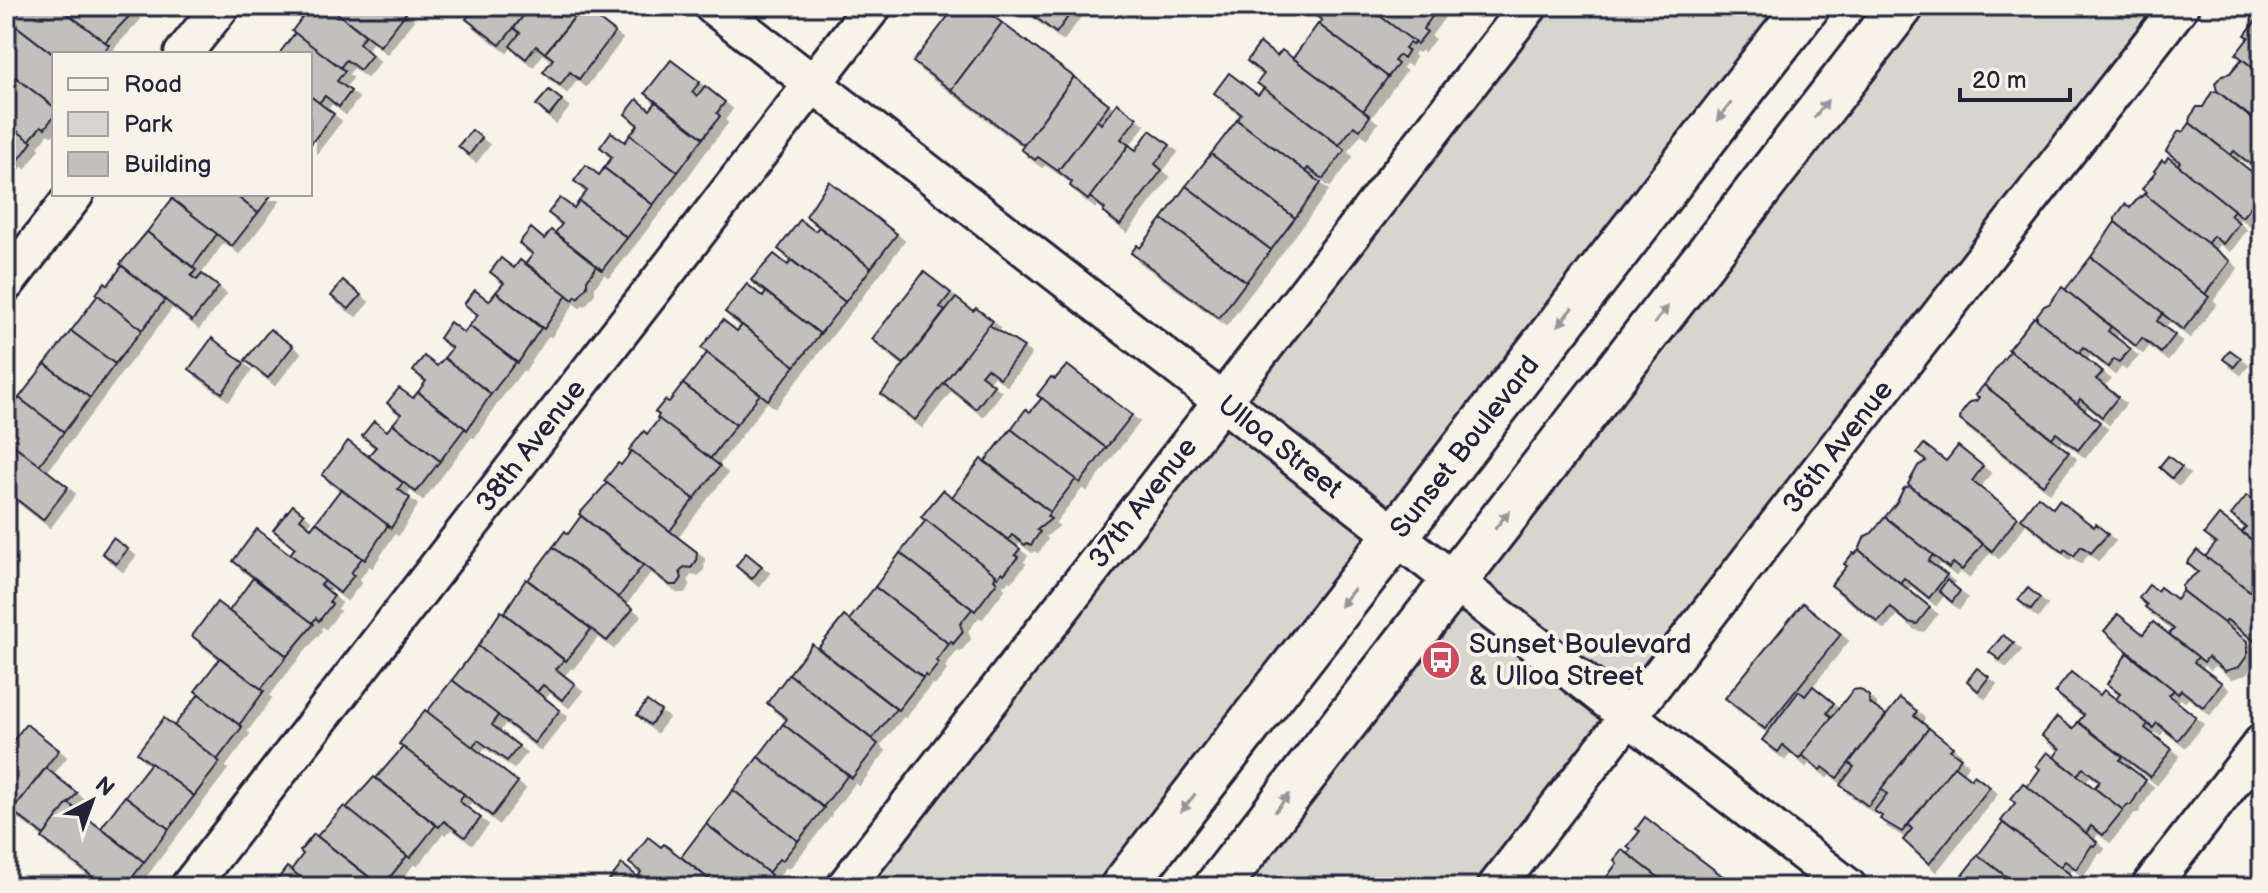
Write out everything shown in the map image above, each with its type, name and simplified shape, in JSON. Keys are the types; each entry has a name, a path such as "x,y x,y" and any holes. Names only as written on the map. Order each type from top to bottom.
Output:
{"main road":[{"name":"Sunset Boulevard","path":"1123,887 1807,6"},
{"path":"1217,887 1901,6"}],"street":[{"path":"185,52 221,6"},
{"name":"Ulloa Street","path":"713,6 1848,887"},
{"name":"38th Avenue","path":"189,887 873,6"},
{"name":"37th Avenue","path":"845,887 1529,6"},
{"name":"36th Avenue","path":"1496,887 2180,6"},
{"path":"6,283 73,196"},
{"path":"2150,887 2262,743"}],"green space":[{"path":"1528,6 1807,6 1123,887 845,887"},
{"path":"1901,6 2181,6 1496,887 1217,887"}],"building":[{"path":"24,6 58,6 109,45 104,52 52,53 11,22"},
{"path":"58,6 126,6 133,12 105,42"},
{"path":"311,6 328,6 365,35 359,43 372,55 360,70 346,60 340,68 292,31"},
{"path":"328,6 397,6 406,13 380,46"},
{"path":"476,6 531,6 500,45 466,19"},
{"path":"531,6 583,7 545,53 536,46 526,59 510,46 520,33 514,28"},
{"path":"956,6 980,6 1002,23 951,90 913,62"},
{"path":"1021,6 1076,6 1056,33"},
{"path":"1304,6 1367,6 1415,42 1405,48 1408,50 1403,58 1399,55 1394,61 1398,64 1388,77 1318,24 1322,20"},
{"path":"1367,6 1432,6 1437,10 1423,29 1427,32 1417,44"},
{"path":"583,7 615,32 579,79 570,72 560,85 543,72 553,59 545,53"},
{"path":"2258,18 2262,21 2262,75 2236,54"},
{"path":"11,22 52,53 52,105 6,70 6,29"},
{"path":"1002,23 1074,77 1024,145 951,90"},
{"path":"1318,24 1388,77 1363,111 1293,58"},
{"path":"295,33 345,71 337,81 351,91 339,107 325,96 319,103 312,98 312,52 281,51"},
{"path":"1260,43 1277,56 1282,50 1370,116 1360,130 1354,126 1339,145 1257,83 1264,74 1247,61"},
{"path":"2242,59 2262,75 2262,117 2256,121 2217,91 2215,83 2222,75 2230,73"},
{"path":"671,60 700,82 692,92 697,96 705,86 725,102 717,113 720,116 703,138 645,93"},
{"path":"6,70 52,105 52,119 45,128 41,126 29,141 6,123"},
{"path":"1229,73 1258,95 1264,88 1345,150 1323,179 1308,168 1305,172 1237,120 1241,114 1214,93"},
{"path":"1074,77 1109,104 1058,171 1021,149"},
{"path":"549,90 562,100 549,116 536,105"},
{"path":"2217,91 2262,127 2262,169 2258,170 2234,151 2231,155 2190,123 2190,117 2197,107 2203,107 2212,92"},
{"path":"312,98 334,114 312,142"},
{"path":"637,99 650,110 656,102 703,138 678,172 630,135 638,125 625,114"},
{"path":"1117,103 1137,118 1121,139 1129,145 1088,200 1070,186 1072,182 1058,171 1097,120 1101,124"},
{"path":"1237,120 1321,183 1295,218 1211,154"},
{"path":"6,123 32,142 6,171"},
{"path":"2190,123 2262,180 2262,192 2242,217 2177,166 2180,162 2166,151 2178,132 2184,131"},
{"path":"472,130 482,138 469,155 458,146"},
{"path":"1150,130 1170,145 1155,164 1162,170 1120,225 1090,197 1129,145 1136,150"},
{"path":"611,132 625,142 630,135 678,172 653,205 604,168 612,157 600,147"},
{"path":"1211,154 1295,218 1271,250 1186,186"},
{"path":"2168,157 2234,210 2230,215 2239,223 2223,244 2213,236 2207,244 2144,194 2146,192 2142,189 2162,160 2165,162"},
{"path":"586,165 599,175 604,168 653,205 627,238 579,201 587,191 574,181"},
{"path":"829,181 897,234 871,268 806,216"},
{"path":"1186,186 1271,250 1246,282 1162,219"},
{"path":"2144,194 2230,261 2205,294 2115,222 2125,204 2130,208"},
{"path":"174,196 237,196 258,213 232,246 172,199"},
{"path":"237,196 271,196 258,213"},
{"path":"560,198 574,208 579,201 627,238 602,270 555,233 562,224 548,213"},
{"path":"172,199 217,234 193,267 147,232"},
{"path":"1162,219 1246,282 1219,318 1131,253 1137,245 1140,248"},
{"path":"800,220 815,231 819,227 871,268 845,302 778,249"},
{"path":"2115,222 2209,297 2183,330 2091,257"},
{"path":"531,228 544,239 551,230 597,266 578,298 576,296 573,300 526,263 533,254 519,243"},
{"path":"147,232 196,270 191,276 197,280 202,274 219,287 192,321 120,264"},
{"path":"774,254 788,265 791,260 845,302 820,334 751,280"},
{"path":"2091,257 2163,313 2157,321 2175,335 2161,353 2142,338 2136,346 2065,290"},
{"path":"501,258 514,268 520,260 567,295 544,329 496,292 504,283 490,272"},
{"path":"122,266 165,300 142,330 96,294 105,282 108,285"},
{"path":"924,272 951,293 940,307 945,311 904,364 872,339"},
{"path":"343,280 361,295 349,309 331,296"},
{"path":"747,284 763,297 766,292 820,334 795,366 725,312"},
{"path":"2062,287 2111,327 2108,331 2131,349 2119,362 2114,359 2108,367 2083,347 2079,353 2037,320 2037,315"},
{"path":"475,290 489,301 496,292 541,328 518,363 469,326 478,315 464,304"},
{"path":"98,295 142,330 115,364 71,331"},
{"path":"956,298 993,321 915,420 881,394"},
{"path":"2034,317 2103,372 2096,379 2118,397 2102,417 2080,399 2077,404 2008,349"},
{"path":"723,320 737,331 742,325 795,366 768,400 701,348"},
{"path":"450,322 464,333 469,326 516,362 491,394 444,358 452,348 439,338"},
{"path":"989,325 1024,347 1000,378 987,368 981,375 994,385 976,409 944,383"},
{"path":"270,329 293,346 268,378 245,360"},
{"path":"71,331 115,364 90,398 45,364"},
{"path":"212,338 244,363 222,393 189,369"},
{"path":"2230,350 2241,358 2234,367 2223,359"},
{"path":"2010,351 2100,422 2078,450 2056,433 2052,438 1984,385"},
{"path":"707,353 760,394 736,425 683,384"},
{"path":"424,356 437,366 444,358 491,394 467,430 418,392 426,381 413,371"},
{"path":"45,364 90,398 64,432 19,398"},
{"path":"1067,365 1132,415 1106,448 1037,395 1051,377 1055,379"},
{"path":"683,384 736,425 710,459 657,418 659,415 655,412 665,400 669,402"},
{"path":"1984,385 2069,452 2043,485 1960,420 1970,402 1979,397 1975,395"},
{"path":"399,388 413,398 418,392 465,428 440,461 393,424 401,414 387,403"},
{"path":"19,398 64,432 39,465 6,439 6,415"},
{"path":"1042,398 1106,448 1080,483 1011,429 1026,409 1030,412"},
{"path":"659,419 720,466 694,499 629,450 644,431 647,434"},
{"path":"374,421 387,431 393,424 440,461 416,492 368,456 376,447 362,436"},
{"path":"1011,429 1076,479 1050,512 985,461"},
{"path":"6,439 68,487 43,520 6,491"},
{"path":"348,441 403,483 398,489 410,498 391,528 322,475"},
{"path":"1924,444 1946,461 1958,446 1983,466 1972,481 2018,517 1992,551 1908,484 1918,466 1926,461 1917,453"},
{"path":"632,451 694,499 669,532 604,481"},
{"path":"2168,456 2182,467 2172,478 2159,467"},
{"path":"981,459 1050,512 1047,516 1051,519 1037,530 1040,532 1031,545 1025,545 1012,535 1008,540 952,497"},
{"path":"607,483 697,552 696,562 691,568 684,567 677,585 670,585 579,514"},
{"path":"1910,486 1983,544 1962,570 1953,563 1949,568 1885,517 1904,488"},
{"path":"341,489 388,525 365,560 316,522"},
{"path":"943,490 1020,549 1015,555 1018,557 1004,574 1002,572 998,577 921,517"},
{"path":"2247,495 2262,506 2262,548 2242,532 2246,527 2231,515"},
{"path":"2038,496 2053,508 2059,500 2108,534 2091,553 2081,546 2074,556 2065,549 2063,552 2021,518"},
{"path":"293,505 304,514 300,519 311,528 316,522 362,558 340,593 290,554 295,548 273,530"},
{"path":"2219,515 2262,548 2262,600 2205,557 2216,543 2204,534"},
{"path":"581,516 643,565 618,598 553,547 565,531 568,534"},
{"path":"1885,517 1933,555 1928,561 1947,575 1929,598 1904,578 1900,583 1859,550 1865,536 1872,533"},
{"path":"926,520 996,575 994,579 997,582 975,611 900,553"},
{"path":"257,529 325,581 321,585 334,596 329,602 332,604 319,621 316,618 312,623 233,561"},
{"path":"113,538 128,549 116,564 102,553"},
{"path":"553,547 633,609 607,641 528,580"},
{"path":"1859,550 1930,607 1917,624 1908,622 1890,607 1878,622 1831,585 1847,566 1844,564"},
{"path":"2197,550 2256,596 2254,600 2262,607 2262,632 2255,641 2227,620 2224,624 2182,591 2182,585 2198,572 2187,563"},
{"path":"746,553 762,566 752,579 736,566"},
{"path":"900,553 972,609 960,624 963,632 953,644 875,587"},
{"path":"253,578 314,624 287,656 229,611"},
{"path":"526,579 591,629 566,661 504,613"},
{"path":"1947,580 1960,591 1952,602 1939,591"},
{"path":"2149,585 2157,591 2160,587 2176,599 2182,591 2247,641 2247,656 2239,667 2225,671 2208,657 2204,662 2169,634 2174,629 2145,607 2147,605 2139,598"},
{"path":"875,587 949,644 928,677 925,675 923,678 849,620"},
{"path":"2028,588 2040,598 2031,610 2018,600"},
{"path":"217,602 287,656 261,689 192,636"},
{"path":"1803,603 1841,634 1765,729 1725,698"},
{"path":"501,611 564,660 556,669 575,684 562,700 543,685 537,692 478,646"},
{"path":"2118,614 2143,634 2153,622 2198,657 2194,662 2222,683 2203,707 2181,690 2178,694 2104,631"},
{"path":"844,616 923,678 898,710 818,648"},
{"path":"2003,635 2014,643 2000,660 1989,652"},
{"path":"812,644 896,709 872,739 789,674"},
{"path":"478,646 560,710 534,743 452,680"},
{"path":"2127,653 2174,690 2169,695 2196,717 2178,740 2157,723 2153,728 2116,699 2120,694 2107,684"},
{"path":"220,658 264,691 239,725 195,691"},
{"path":"1977,668 1989,677 1978,691 1967,681"},
{"path":"2071,672 2100,695 2104,690 2116,699 2148,724 2145,728 2172,749 2150,777 2078,722 2084,715 2055,692"},
{"path":"789,674 878,744 852,778 783,724 787,719 767,703"},
{"path":"452,680 498,715 492,725 519,746 507,761 478,740 472,747 427,712"},
{"path":"1813,686 1834,703 1827,713 1832,717 1799,759 1783,745 1778,752 1762,740 1799,691 1805,696"},
{"path":"1860,689 1869,696 1869,703 1886,715 1837,778 1823,767 1820,770 1802,755 1853,690"},
{"path":"199,694 242,727 217,760 174,726"},
{"path":"1900,698 1917,711 1914,716 1929,728 1868,806 1840,785 1854,767 1849,763"},
{"path":"647,701 661,711 650,725 637,715"},
{"path":"425,710 518,782 492,816 399,744"},
{"path":"2057,717 2073,729 2078,722 2123,757 2120,760 2146,780 2131,805 2123,810 2094,788 2100,781 2083,768 2077,775 2054,757 2060,749 2042,736"},
{"path":"164,718 220,762 194,796 137,753"},
{"path":"26,724 59,750 12,811 6,806 6,750"},
{"path":"783,724 848,775 823,807 758,757"},
{"path":"1929,728 1953,747 1950,750 1961,758 1902,832 1880,819 1882,816 1874,811 1887,794 1881,789"},
{"path":"403,747 464,794 459,801 481,818 465,837 444,821 439,827 376,778"},
{"path":"2047,752 2123,810 2103,835 2091,826 2086,833 2027,787 2040,769 2036,766"},
{"path":"758,757 824,808 798,841 733,790"},
{"path":"151,763 194,796 169,829 125,796"},
{"path":"1954,766 1971,779 1974,775 1990,787 1929,864 1903,840 1912,829 1908,825"},
{"path":"46,768 77,793 44,835 12,811"},
{"path":"374,777 436,825 410,858 346,808"},
{"path":"2023,783 2097,842 2076,869 2065,861 2060,867 2001,821 2015,803 2011,799"},
{"path":"733,790 798,841 768,873 706,824"},
{"path":"125,796 169,829 144,862 101,828"},
{"path":"68,803 144,862 125,887 106,887 42,838"},
{"path":"344,806 407,856 382,887 317,836"},
{"path":"1645,817 1729,881 1724,887 1671,887 1628,854 1631,850 1627,847 1640,831 1636,829"},
{"path":"2003,823 2071,875 2062,887 2020,887 1978,855"},
{"path":"706,824 771,875 762,887 719,887 681,857"},
{"path":"314,834 374,881 369,887 313,887 291,870 303,854 300,851"},
{"path":"648,837 661,847 664,844 719,887 651,887 638,877 641,872 629,863"},
{"path":"1622,850 1671,887 1604,887 1607,883 1604,881 1617,863 1614,860"},
{"path":"1978,855 2020,887 1953,887"},
{"path":"622,864 638,877 651,887 604,887"},
{"path":"287,867 313,887 278,887 274,884"}],"place":[{"name":"Sunset Boulevard & Ulloa Street","path":"1441,660"}]}
